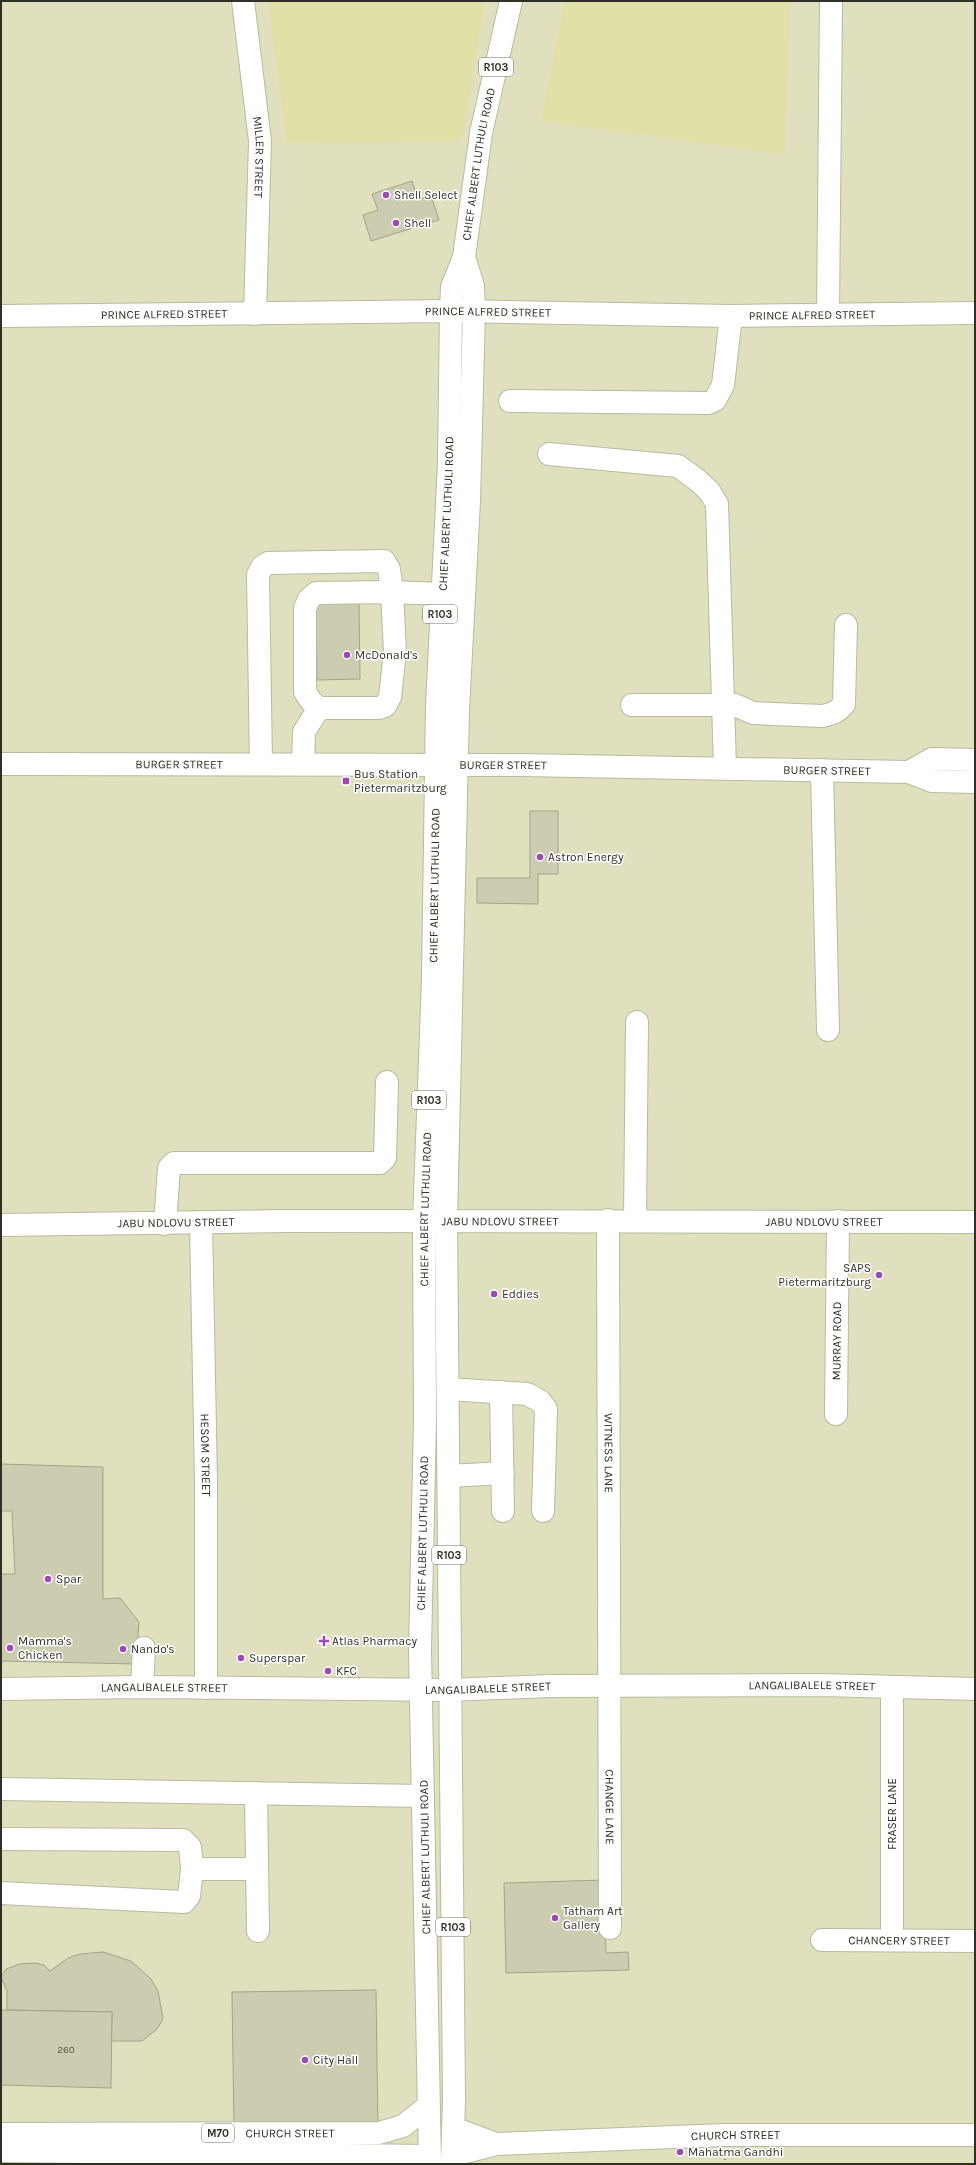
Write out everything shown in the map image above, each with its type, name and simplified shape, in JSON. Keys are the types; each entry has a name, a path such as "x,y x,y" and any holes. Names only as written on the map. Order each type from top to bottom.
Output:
{"street":[{"name":"MILLER STREET","path":"243,1 260,141 255,314"},
{"name":"CHIEF ALBERT LUTHULI ROAD","path":"430,2160 428,2106 428,1970 421,1690 425,1420 424,1221 433,979 436,765 441,594 449,462 452,287 464,257 482,133 511,1"},
{"path":"828,314 831,1"},
{"name":"CHIEF ALBERT LUTHULI ROAD","path":"453,2159 452,1733 449,1690 449,1476 446,1221 458,766 458,710 469,501 474,312 473,286 464,257"},
{"name":"PRINCE ALFRED STREET","path":"1,316 452,311 731,316 975,313"},
{"path":"510,401 709,403 717,397 723,385 731,316"},
{"path":"549,454 678,466 709,491 717,504 725,768"},
{"path":"261,764 258,575 262,567 268,563 384,562 389,569 392,592 395,652 388,702 379,708 319,708 311,701 305,692 305,608 306,603 316,593 392,592 441,594"},
{"path":"632,705 735,705 753,713 822,716 839,711 844,704 846,625"},
{"path":"303,764 304,732 319,708"},
{"path":"909,772 932,759 975,760"},
{"name":"BURGER STREET","path":"1,764 303,764 725,768 909,772 932,781 975,782"},
{"path":"822,770 828,1030"},
{"path":"635,1220 637,1022"},
{"path":"165,1224 169,1168 174,1163 380,1163 385,1158 387,1082"},
{"name":"JABU NDLOVU STREET","path":"1,1225 165,1224 201,1222 608,1220 975,1222"},
{"name":"WITNESS LANE","path":"608,1220 608,1686"},
{"name":"MURRAY ROAD","path":"836,1414 838,1221"},
{"name":"HESOM STREET","path":"201,1222 206,1482 206,1688"},
{"path":"448,1389 527,1394 540,1401 546,1409 543,1511"},
{"path":"501,1392 504,1511"},
{"path":"449,1476 503,1473"},
{"path":"142,1687 144,1648"},
{"name":"LANGALIBALELE STREET","path":"1,1689 142,1687 449,1690 608,1686 822,1685 975,1689"},
{"name":"CHANGE LANE","path":"608,1686 610,1928"},
{"name":"FRASER LANE","path":"892,1688 892,1940"},
{"path":"1,1789 423,1796"},
{"path":"256,1793 258,1931"},
{"path":"1,1839 183,1840 190,1847 192,1869 189,1896 184,1902 1,1893"},
{"path":"192,1869 256,1870"},
{"name":"CHANCERY STREET","path":"822,1940 975,1941"},
{"name":"CHURCH STREET","path":"1,2134 379,2133 403,2126 428,2106"},
{"name":"CHURCH STREET","path":"453,2128 496,2144"},
{"name":"CHURCH STREET","path":"453,2159 496,2144 725,2135 975,2135"},
{"name":"CHURCH STREET","path":"1,2151 430,2160"}],"shaded area":[{"path":"1,1 975,1 975,2164 1,2164"},
{"path":"268,1 485,1 462,141 287,143"},
{"path":"565,1 790,1 785,154 541,121"}],"building":[{"path":"412,181 418,200 431,195 439,220 371,241 363,215 378,210 372,194"},
{"path":"359,601 360,679 317,680 316,602"},
{"path":"530,811 558,811 558,874 538,874 538,904 477,903 477,878 530,878"},
{"path":"1,1464 103,1467 103,1599 120,1598 139,1622 136,1664 1,1661 1,1574 15,1574 12,1511 1,1511"},
{"name":"Tatham Art Gallery","path":"604,1880 606,1953 628,1952 629,1970 506,1973 504,1883"},
{"path":"103,1952 131,1961 151,1979 158,1991 163,2019 157,2029 142,2041 111,2041 112,2012 7,2010 7,1991 1,1977 6,1969 20,1964 36,1963 44,1965 50,1971 68,1958 80,1954"},
{"name":"City Hall","path":"376,1990 378,2129 234,2130 232,1992"},
{"path":"1,2010 112,2012 111,2088 1,2085"}],"place":[{"name":"Shell Select","path":"386,195"},
{"name":"Shell","path":"396,223"},
{"name":"McDonald's","path":"347,655"},
{"name":"Bus Station Pietermaritzburg","path":"346,781"},
{"name":"Astron Energy","path":"540,857"},
{"name":"SAPS Pietermaritzburg","path":"879,1275"},
{"name":"Eddies","path":"494,1294"},
{"name":"Spar","path":"48,1579"},
{"name":"Atlas Pharmacy","path":"324,1641"},
{"name":"Mamma's Chicken","path":"10,1648"},
{"name":"Nando's","path":"123,1649"},
{"name":"Superspar","path":"241,1658"},
{"name":"KFC","path":"328,1671"},
{"name":"Tatham Art Gallery","path":"555,1918"},
{"name":"City Hall","path":"305,2060"},
{"name":"Mahatma Gandhi","path":"680,2152"}]}
